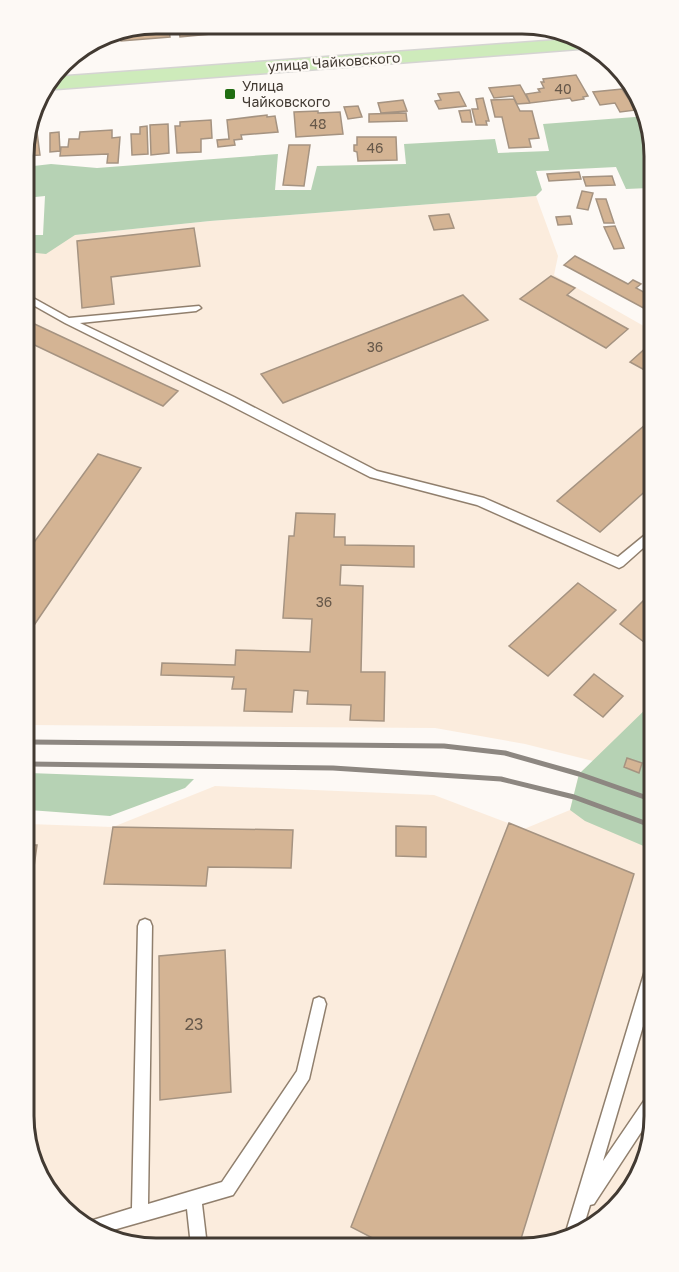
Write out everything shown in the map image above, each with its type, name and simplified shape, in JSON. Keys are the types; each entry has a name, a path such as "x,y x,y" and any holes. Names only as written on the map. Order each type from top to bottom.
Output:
{"main road":[{"name":"улица Чайковского","path":"59,83 571,45"}],"lane":[{"path":"34,302 68,321 374,474 480,501 619,563 645,540"},
{"path":"68,321 196,308"},
{"path":"140,1214 145,926"},
{"path":"576,1225 644,997"},
{"path":"103,1225 194,1201 227,1189 304,1074 319,1004"},
{"path":"581,1209 644,1112"},
{"path":"194,1201 198,1238"}],"shaded area":[{"path":"536,196 558,256 554,275 645,327 644,1123 638,1155 619,1190 597,1212 562,1231 522,1238 156,1238 141,1236 110,1228 82,1212 60,1190 41,1155 34,1116 34,824 113,827 215,786 434,795 524,829 570,810 579,774 593,761 525,744 435,728 34,725 34,235 75,235 210,221"}],"green space":[{"path":"638,117 645,156 645,188 626,189 616,167 536,171 542,190 536,196 210,221 75,235 46,254 34,253 34,235 43,235 45,196 34,197 34,166 51,164 97,168 278,154 275,190 311,190 317,166 406,164 404,144 495,139 498,153 549,151 543,124"},
{"path":"644,710 644,846 585,821 570,810 579,774"},
{"path":"34,773 194,779 185,788 110,816 34,810"}],"building":[{"path":"149,35 170,35 170,37 121,41"},
{"path":"180,35 202,35 180,37"},
{"path":"576,75 588,96 583,97 584,99 572,101 570,98 530,103 526,94 540,92 538,89 544,88 541,82 544,82 543,79"},
{"path":"520,85 530,103 517,104 513,96 494,98 489,88"},
{"path":"622,89 635,110 620,112 615,103 600,105 593,92"},
{"path":"459,92 466,106 439,109 435,101 441,100 438,94"},
{"path":"483,98 489,121 486,121 487,125 476,125 472,109 478,109 476,99"},
{"path":"514,99 520,111 532,111 539,138 529,139 531,147 509,148 502,117 495,117 491,100"},
{"path":"403,100 407,111 381,113 378,103"},
{"path":"358,106 362,117 348,119 344,107"},
{"path":"470,110 472,122 462,122 459,111"},
{"path":"318,111 318,113 340,112 343,134 296,137 294,112"},
{"path":"406,113 407,121 369,122 369,114"},
{"path":"267,115 267,117 275,116 278,132 241,135 242,139 234,140 235,145 218,147 217,140 229,139 227,120"},
{"path":"211,120 212,138 201,139 201,152 177,153 175,126 180,126 180,122"},
{"path":"168,124 169,153 151,155 150,125"},
{"path":"147,126 148,154 132,155 131,134 140,134 140,127"},
{"path":"112,130 112,138 120,137 118,163 107,163 108,154 60,156 61,147 68,147 69,139 79,139 80,132"},
{"path":"59,132 60,151 50,152 50,133"},
{"path":"37,134 40,155 34,155"},
{"path":"357,137 396,137 397,160 358,161 357,152 354,151"},
{"path":"289,145 310,145 304,186 283,185"},
{"path":"579,172 581,179 549,181 547,174"},
{"path":"612,176 615,185 586,186 583,177"},
{"path":"582,191 593,193 588,210 577,208"},
{"path":"596,199 606,199 614,223 604,223"},
{"path":"449,214 454,228 434,230 429,216"},
{"path":"570,216 572,224 558,225 556,217"},
{"path":"615,226 624,248 614,249 604,227"},
{"path":"194,228 200,266 111,277 114,304 82,308 77,241"},
{"path":"575,256 628,284 633,280 641,284 636,288 645,293 645,309 564,265"},
{"path":"551,276 575,288 567,295 628,329 606,348 520,299"},
{"path":"463,295 488,320 283,403 261,374"},
{"path":"34,324 178,391 163,406 34,345"},
{"path":"645,349 645,370 630,362"},
{"path":"645,425 645,492 600,532 557,501"},
{"path":"98,454 141,468 34,625 34,542"},
{"path":"296,513 335,514 334,537 345,537 345,545 414,546 414,567 341,565 340,585 363,586 361,672 385,672 384,721 350,720 351,705 307,704 308,691 294,690 292,712 244,711 246,689 232,689 234,677 161,675 162,663 235,665 236,650 310,652 312,619 283,618 289,536 294,536"},
{"path":"578,583 616,610 548,676 509,646"},
{"path":"645,599 644,642 620,624"},
{"path":"594,674 623,696 603,717 574,695"},
{"path":"627,758 642,763 639,773 624,767"},
{"path":"509,823 634,874 521,1238 372,1238 351,1227"},
{"path":"396,826 426,827 426,857 396,856"},
{"path":"113,827 293,830 291,868 208,867 206,886 104,884"},
{"path":"34,845 37,845 34,867"},
{"path":"225,950 231,1092 160,1100 159,956"}],"railway":[{"path":"34,742 444,746 505,753 579,774 644,797"},
{"path":"34,764 333,768 501,779 574,797 644,823"}],"place":[{"name":"Улица Чайковского","path":"230,94"}]}
